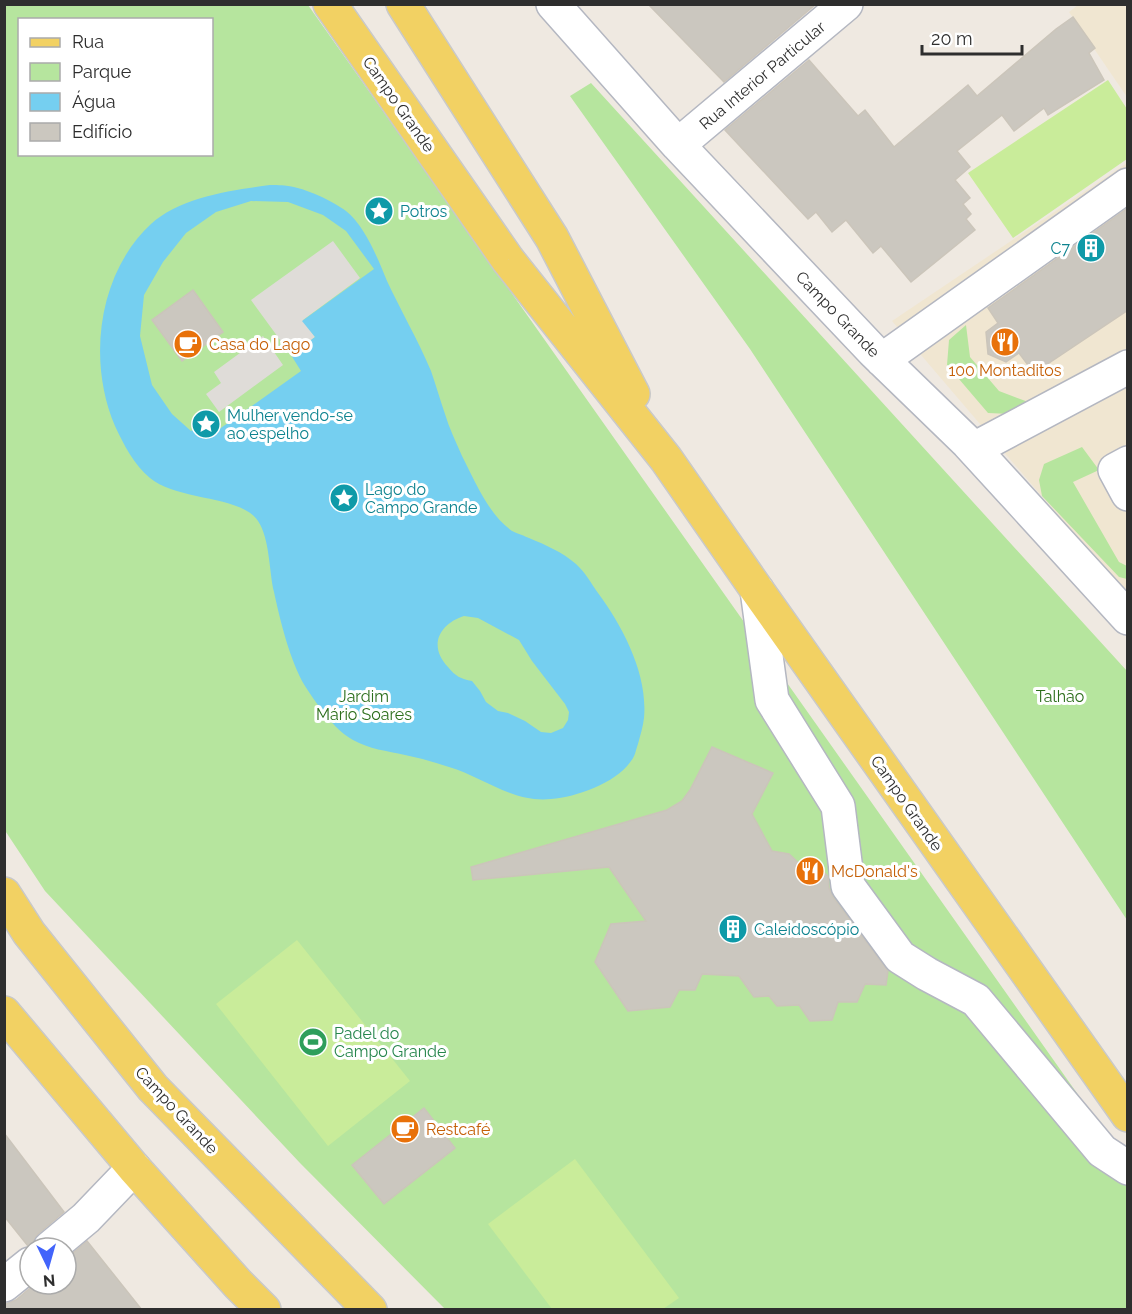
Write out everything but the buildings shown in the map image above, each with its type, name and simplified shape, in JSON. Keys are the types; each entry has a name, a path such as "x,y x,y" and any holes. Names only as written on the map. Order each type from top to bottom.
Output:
{"main road":[{"name":"Campo Grande","path":"330,4 508,260 666,459 1128,1115"},
{"name":"Campo Grande","path":"403,4 552,238 666,459"},
{"name":"Campo Grande","path":"4,894 28,933 153,1088 370,1310"},
{"path":"4,907 28,933"},
{"path":"4,1013 134,1168 264,1310"}],"street":[{"name":"Campo Grande","path":"553,4 678,145 882,360 974,449 1128,618"},
{"name":"Rua Interior Particular","path":"678,145 846,4"},
{"path":"882,360 1128,185"},
{"path":"974,449 1128,368"},
{"path":"1128,463 1115,470 1128,494"},
{"path":"757,590 771,700 838,806 848,886 900,957 976,1000 1102,1151 1128,1168"},
{"path":"64,1236 86,1218 134,1168"},
{"path":"4,1285 18,1274"}],"shaded area":[{"path":"1078,5 1127,5 1127,97 1069,12"},
{"path":"1127,163 1127,596 892,321"},
{"path":"333,241 360,278 303,320 315,337 291,355 251,300"},
{"path":"263,336 283,365 219,412 206,394 221,383 214,372"}],"green space":[{"name":"Jardim Mário Soares","path":"4,5 308,5 1127,1164 1127,1309 445,1309 300,1163 45,891 4,829"},
{"path":"1108,80 1127,109 1127,159 1013,238 968,173"},
{"name":"Talhão","path":"591,83 1127,671 1127,920 750,349 570,96"},
{"path":"966,325 970,357 999,391 1031,403 1010,414 988,413 947,365 949,340"},
{"path":"1082,447 1099,470 1073,482 1119,562 1127,566 1127,579 1119,577 1042,496 1039,480 1044,464"},
{"name":"Padel do Campo Grande","path":"297,940 410,1081 328,1146 216,1004"},
{"path":"575,1159 679,1298 663,1309 552,1309 488,1224"}],"water":[{"name":"Lago do Campo Grande","path":"270,185 302,189 334,203 353,217 370,243 421,348 462,456 489,506 503,524 512,531 554,549 576,564 588,578 625,636 642,685 644,718 632,759 624,769 606,782 584,792 561,798 524,797 462,771 372,748 348,737 335,726 319,706 305,686 295,665 276,603 269,555 258,521 250,513 238,507 176,491 162,485 144,473 126,447 106,401 101,374 100,346 103,319 109,292 119,267 133,244 151,224 176,207 223,192","holes":["251,201 288,202 323,215 346,231 374,269 302,321 315,337 291,355 301,371 218,430 209,420 191,431 172,414 152,385 140,336 144,295 163,262 186,233 216,212","464,616 478,618 519,640 565,704 569,712 568,720 563,728 551,733 541,732 525,721 498,711 486,702 472,681 458,677 451,670 439,651 439,637 448,624"]}],"place":[{"name":"Potros","path":"379,211"},
{"name":"C7","path":"1091,248"},
{"name":"100 Montaditos","path":"1005,342"},
{"name":"Casa do Lago","path":"188,344"},
{"name":"Mulher vendo-se ao espelho","path":"206,424"},
{"name":"Lago do Campo Grande","path":"344,498"},
{"name":"McDonald's","path":"810,871"},
{"name":"Caleidoscópio","path":"733,929"},
{"name":"Padel do Campo Grande","path":"313,1042"},
{"name":"Restcafé","path":"405,1129"}]}
